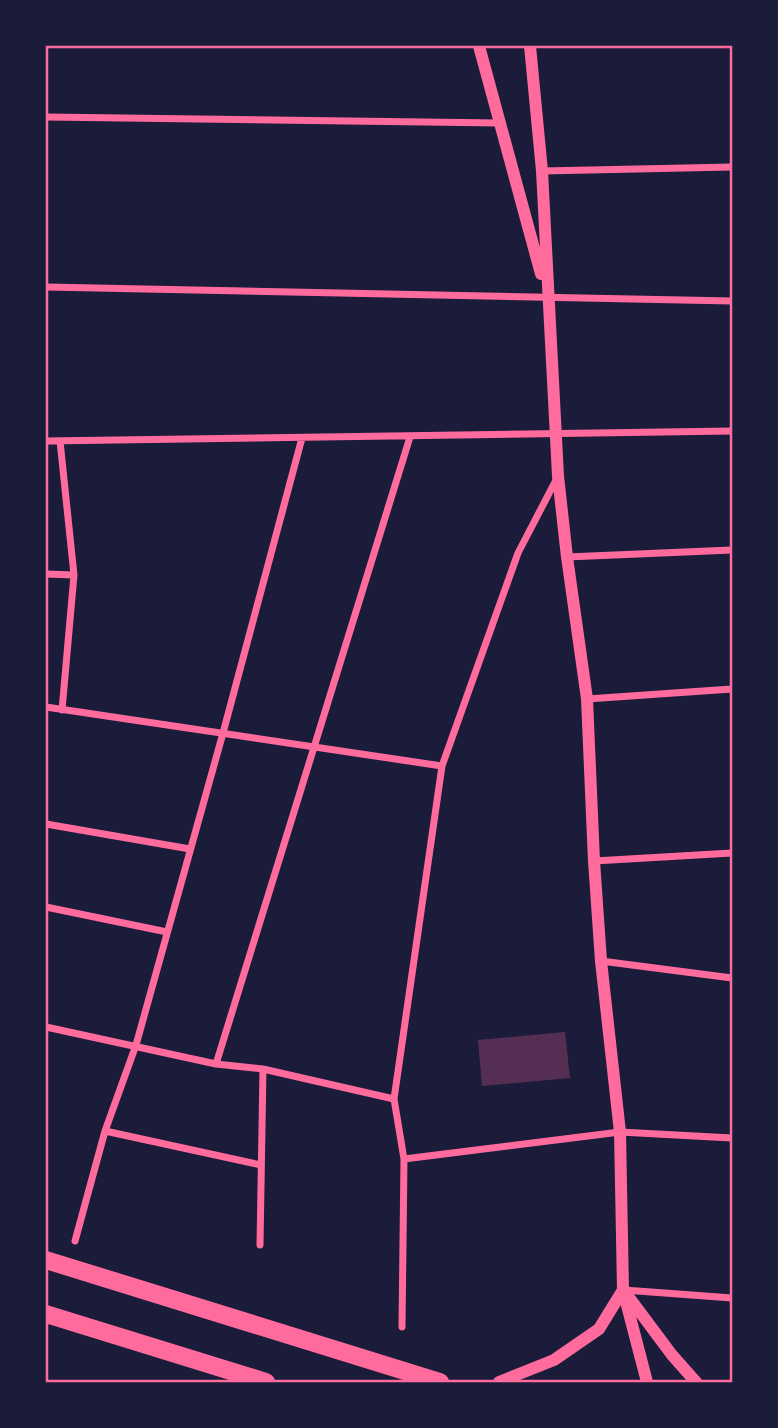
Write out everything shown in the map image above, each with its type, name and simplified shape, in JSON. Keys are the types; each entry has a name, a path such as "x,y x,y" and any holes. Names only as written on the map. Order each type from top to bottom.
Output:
{"main road":[{"path":"46,1259 440,1382"},
{"path":"46,1314 266,1382"}],"street":[{"path":"479,46 547,298"},
{"path":"530,46 542,172 558,476 587,699 601,961 620,1132 623,1290 647,1382"},
{"path":"46,117 501,122"},
{"path":"542,172 733,167"},
{"path":"46,287 733,300"},
{"path":"46,441 733,431"},
{"path":"216,1064 410,437"},
{"path":"75,1241 105,1131 136,1045 302,438"},
{"path":"60,441 74,575 62,709"},
{"path":"402,1327 404,1159 394,1099 442,766 518,553 558,476"},
{"path":"567,557 733,550"},
{"path":"46,574 74,575"},
{"path":"587,699 733,689"},
{"path":"46,707 442,766"},
{"path":"46,824 190,849"},
{"path":"594,861 733,853"},
{"path":"46,907 167,932"},
{"path":"601,961 733,978"},
{"path":"46,1027 216,1064 262,1069 394,1099"},
{"path":"260,1245 262,1069"},
{"path":"105,1131 261,1165"},
{"path":"404,1159 620,1132 733,1138"},
{"path":"623,1290 733,1298"},
{"path":"499,1382 554,1360 599,1329 623,1290"},
{"path":"623,1290 696,1382"}],"building":[{"path":"565,1032 570,1078 482,1086 478,1040"}]}
